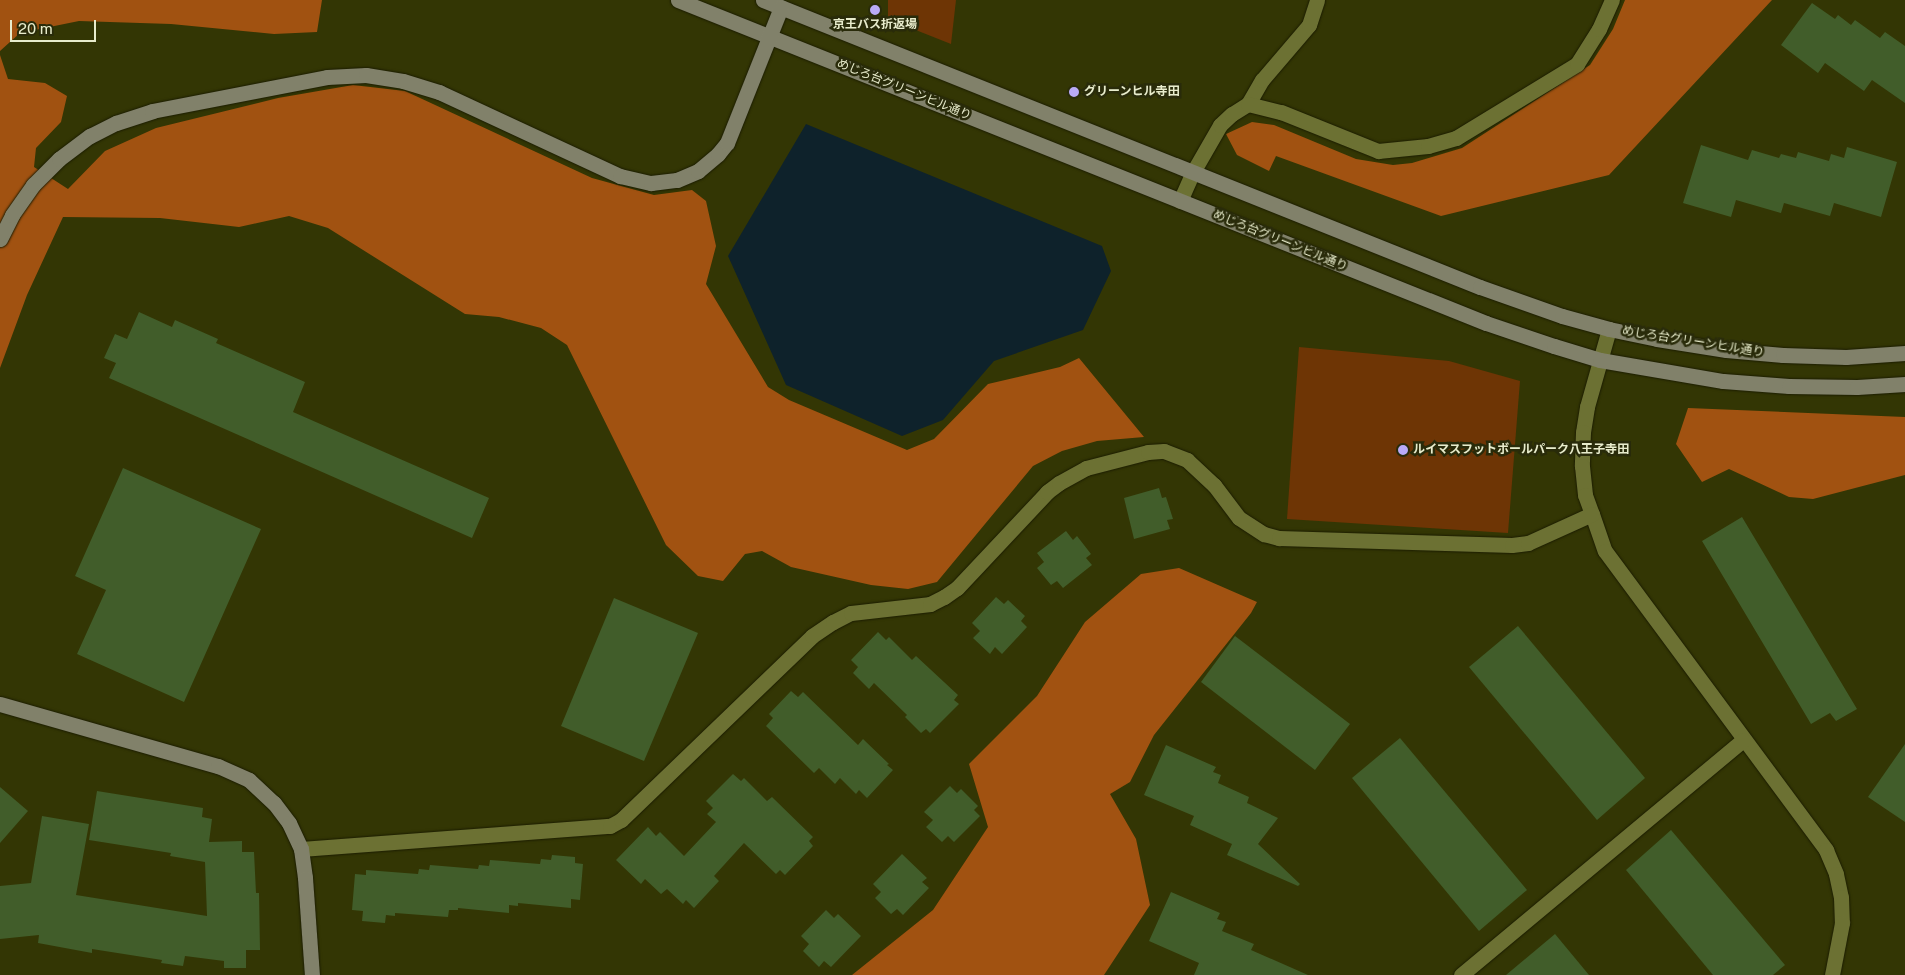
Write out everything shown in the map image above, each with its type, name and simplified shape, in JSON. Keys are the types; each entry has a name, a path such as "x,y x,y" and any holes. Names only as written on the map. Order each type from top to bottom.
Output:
{"street":[{"name":"めじろ台グリーンヒル通り","path":"678,0 1486,323 1600,360 1723,381 1789,386 1857,387 1905,384"},
{"name":"めじろ台グリーンヒル通り","path":"762,0 1512,299 1609,329 1657,340 1783,355 1846,357 1905,353"},
{"path":"1180,201 1193,172 1220,125 1232,114 1248,104 1262,80 1309,25 1317,0"},
{"path":"1248,104 1281,112 1378,151 1428,146 1456,138 1577,64 1600,29 1612,0"},
{"path":"0,239 12,215 33,185 59,159 90,136 116,123 152,111 327,77 366,75 403,81 439,92 620,176 651,183 677,180 698,171 718,154 727,143 781,7"},
{"path":"1609,329 1583,432 1582,466 1585,495 1605,551 1826,850 1833,866 1841,897 1842,923 1832,975"},
{"path":"301,849 610,826 621,820 812,636 826,626 851,613 930,604 944,598 958,588 1047,492 1086,468 1148,452 1164,451 1187,460 1214,485 1239,518 1264,534 1279,538 1512,545 1528,543 1592,514"},
{"path":"0,704 218,766 249,780 274,803 289,823 301,849 306,878 312,975"},
{"path":"1461,975 1743,740"}],"shaded area":[{"path":"0,0 322,0 317,32 274,34 171,24 79,21 20,33 0,51"},
{"path":"888,0 956,0 951,44 888,19"},
{"path":"1625,0 1772,0 1609,175 1441,216 1276,156 1269,171 1237,155 1226,134 1252,122 1274,125 1356,159 1393,165 1412,163 1462,148 1590,65 1613,29"},
{"path":"0,55 8,79 45,83 67,96 61,122 36,148 34,167 68,189 105,151 156,128 278,98 353,85 405,91 592,178 654,195 692,190 706,201 716,246 706,284 768,387 789,400 907,450 934,439 988,384 1060,367 1079,358 1144,437 1097,441 1062,451 1033,466 937,582 908,589 871,585 791,567 762,551 745,554 723,581 698,576 666,545 567,345 541,328 499,317 465,314 328,228 289,216 239,227 160,218 63,217 27,295 0,368"},
{"name":"ルイマスフットボールパーク八王子寺田","path":"1299,347 1449,361 1520,381 1508,533 1287,519"},
{"path":"1688,408 1905,417 1905,475 1813,499 1789,497 1729,469 1702,482 1676,444"},
{"path":"1179,568 1257,602 1251,613 1154,735 1130,782 1110,794 1136,839 1150,905 1104,975 852,975 933,910 988,827 969,764 1037,696 1085,622 1141,574"}],"water":[{"path":"806,124 1102,246 1111,271 1083,330 994,361 943,420 902,436 786,385 728,256"}],"building":[{"path":"1812,3 1835,19 1838,15 1851,25 1855,20 1880,38 1885,32 1905,46 1905,103 1872,80 1864,91 1825,63 1818,73 1781,45"},
{"path":"1701,145 1748,160 1752,150 1779,158 1781,154 1796,158 1798,152 1829,161 1831,154 1844,158 1847,147 1897,162 1881,217 1834,203 1830,216 1784,203 1781,213 1736,200 1731,217 1683,203"},
{"path":"139,312 172,327 175,320 218,339 216,343 305,382 293,412 489,498 472,538 109,378 116,363 104,358 115,334 127,339"},
{"path":"123,468 261,529 184,702 77,654 106,590 75,576"},
{"path":"1159,488 1162,498 1166,497 1173,519 1167,520 1170,529 1134,539 1124,498"},
{"path":"1742,517 1857,709 1836,721 1830,713 1811,724 1702,541"},
{"path":"1066,531 1073,540 1077,536 1091,554 1086,558 1092,565 1063,588 1057,581 1051,585 1037,568 1044,562 1037,553"},
{"path":"996,597 1004,604 1008,600 1025,616 1021,621 1027,627 1002,654 995,647 990,654 973,638 980,631 972,623"},
{"path":"614,598 698,633 644,761 561,726"},
{"path":"1518,626 1645,778 1597,820 1469,667"},
{"path":"878,632 886,640 889,637 912,660 916,656 958,695 954,700 959,704 930,733 926,729 921,733 905,717 907,715 874,683 869,689 853,673 858,667 851,660"},
{"path":"1235,636 1350,724 1315,770 1201,682"},
{"path":"791,691 798,697 803,692 858,745 863,739 889,764 887,765 893,770 867,798 859,790 856,794 840,778 835,784 819,768 814,773 766,726 773,718 769,714"},
{"path":"1400,738 1527,890 1479,931 1352,778"},
{"path":"1905,744 1905,822 1868,797"},
{"path":"1166,745 1216,767 1213,772 1221,775 1218,783 1249,797 1247,803 1278,818 1258,844 1300,884 1298,886 1227,855 1232,844 1190,825 1194,816 1144,795"},
{"path":"733,774 741,781 744,778 767,801 772,797 813,837 809,841 813,846 785,875 780,870 776,874 744,843 714,876 719,881 694,908 686,900 683,904 667,889 661,894 645,879 641,884 616,860 648,827 656,836 660,832 684,856 716,822 707,814 713,808 706,801"},
{"path":"950,786 957,793 961,789 978,806 974,810 980,816 954,842 948,836 942,842 926,827 933,820 924,812"},
{"path":"0,787 28,811 0,843"},
{"path":"97,791 203,808 202,817 212,819 209,842 242,841 242,852 254,852 256,893 259,893 260,950 246,950 246,968 224,968 224,961 185,956 183,966 161,963 162,960 92,949 92,953 38,943 39,935 0,939 0,886 31,883 42,816 89,824 76,895 207,916 205,862 170,856 171,853 89,840"},
{"path":"1671,830 1785,965 1773,975 1713,975 1626,870"},
{"path":"902,854 927,878 922,882 929,888 903,915 897,909 891,914 875,898 881,892 873,884"},
{"path":"552,855 575,857 575,863 583,864 580,900 571,899 571,908 518,903 518,906 509,905 509,913 458,908 458,910 449,910 448,917 395,913 395,916 386,915 385,923 362,921 363,911 352,910 355,874 366,875 366,870 418,874 419,869 429,870 430,865 478,869 479,865 489,866 490,860 540,864 541,859 551,860"},
{"path":"1171,892 1220,913 1217,919 1226,922 1222,931 1254,944 1251,950 1308,975 1194,975 1199,963 1149,941"},
{"path":"826,910 834,918 838,914 861,936 831,967 824,961 819,967 803,951 809,944 801,936"},
{"path":"1555,934 1589,975 1506,975"}],"place":[{"name":"京王バス折返場","path":"875,10"},
{"name":"グリーンヒル寺田","path":"1074,92"},
{"name":"ルイマスフットボールパーク八王子寺田","path":"1403,450"}]}
